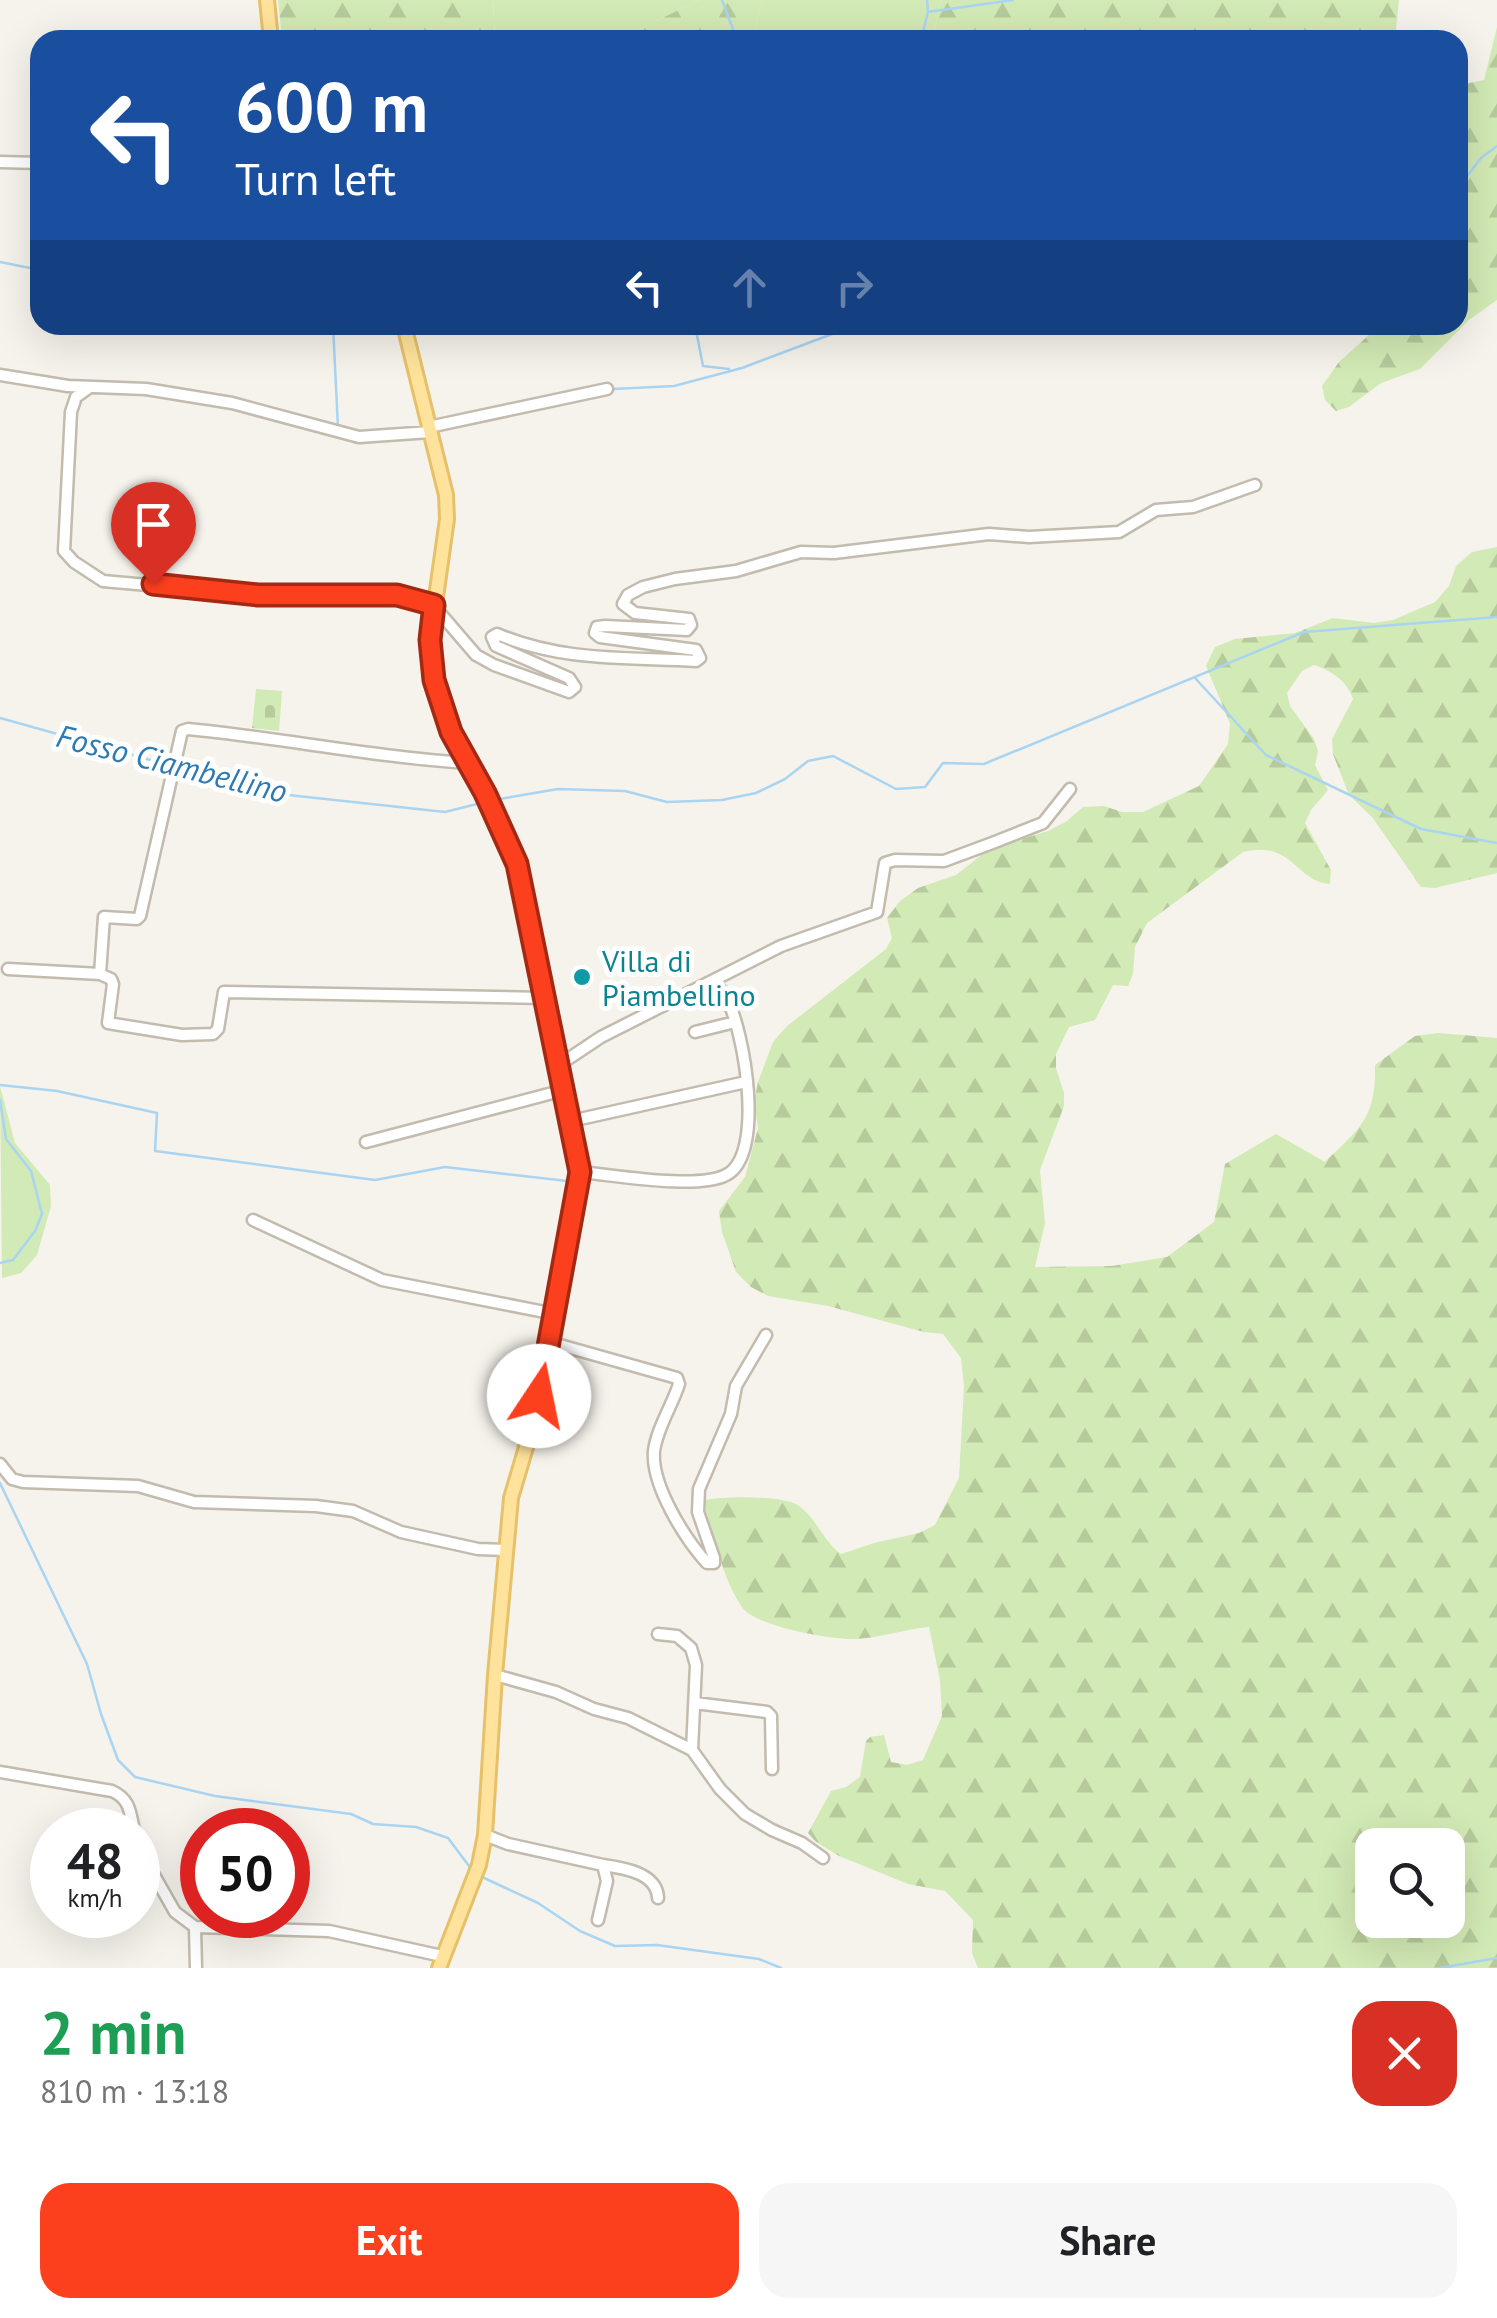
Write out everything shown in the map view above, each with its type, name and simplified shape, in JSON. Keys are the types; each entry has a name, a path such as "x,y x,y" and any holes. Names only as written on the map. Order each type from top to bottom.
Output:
{"main road":[{"path":"267,0 270,30"},
{"path":"406,335 446,494 430,640 434,680 451,732 489,801 517,864 580,1172 532,1427 511,1498 479,1865 441,1962"}],"street":[{"path":"0,162 30,163"},
{"path":"0,375 90,387 146,389 232,403 359,437 430,430 607,389"},
{"path":"90,387 76,397 71,412 64,551 74,562 103,580 258,595 397,595 434,605 476,655 569,692 575,687 570,678 496,646 492,637 497,634 518,645 577,658 696,661 700,658 696,650 594,633 604,626 687,630 691,625 688,619 635,612 623,604 628,595 643,587 675,579 736,571 801,552 834,553 989,534 1030,537 1119,532 1156,510 1193,507 1256,486"},
{"path":"100,974 104,917 140,916 182,731 413,760 468,763"},
{"path":"559,1065 601,1037 781,946 876,912 886,863 944,860 1006,838 1043,822 1070,790"},
{"path":"8,970 100,974 113,984 108,1023 182,1036 213,1034 218,1028 224,992 544,998"},
{"path":"580,1172 687,1182 715,1180 731,1173 742,1158 750,1118 746,1082 729,1002 712,982"},
{"path":"695,1032 735,1022"},
{"path":"571,1121 746,1082"},
{"path":"366,1142 564,1090"},
{"path":"252,1220 382,1280 555,1314"},
{"path":"549,1342 677,1378 679,1384 654,1449 655,1469 672,1516 707,1564 714,1563 714,1558 698,1512 699,1488 730,1414 736,1386 766,1335"},
{"path":"0,1464 12,1480 22,1482 138,1486 194,1502 353,1511 401,1532 505,1550"},
{"path":"658,1634 678,1636 694,1654 692,1750"},
{"path":"495,1675 628,1718 692,1750 745,1814 823,1858"},
{"path":"695,1704 767,1712 771,1716 772,1769"},
{"path":"0,1772 112,1792 124,1796 129,1808"},
{"path":"484,1836 623,1867 651,1880 658,1898"},
{"path":"598,1920 607,1881 603,1865"},
{"path":"160,1886 180,1916"},
{"path":"310,1930 329,1931 441,1962"},
{"path":"195,1938 196,1968"}],"green space":[{"path":"278,0 493,0 494,30 281,30"},
{"path":"493,0 699,0 638,30 494,30"},
{"path":"699,0 763,0 754,30 638,30"},
{"path":"763,0 941,0 934,30 754,30"},
{"path":"941,0 1399,0 1396,30 934,30"},
{"path":"1497,27 1497,300 1468,321 1468,83 1484,80"},
{"path":"1369,335 1454,335 1420,369 1381,383 1349,407 1336,411 1325,400 1322,386 1339,362"},
{"path":"1497,547 1497,873 1435,888 1421,887 1372,817 1349,795 1333,754 1332,739 1353,699 1351,693 1338,678 1320,667 1314,665 1302,671 1287,693 1290,706 1314,739 1318,751 1315,765 1328,790 1305,823 1331,870 1330,884 1318,882 1284,856 1260,850 1243,852 1147,923 1135,947 1128,986 1113,985 1095,1020 1069,1027 1056,1054 1064,1106 1040,1170 1045,1223 1035,1267 1112,1266 1167,1257 1214,1222 1225,1164 1276,1134 1325,1162 1364,1120 1373,1098 1375,1065 1415,1036 1438,1033 1497,1038 1497,1968 978,1968 972,1953 973,1920 945,1891 908,1884 839,1856 808,1833 831,1791 860,1777 870,1737 884,1735 891,1762 907,1765 923,1760 942,1716 940,1680 929,1627 852,1639 810,1634 749,1614 725,1573 706,1512 705,1500 754,1497 792,1502 805,1511 841,1554 935,1525 959,1478 964,1386 961,1358 943,1334 768,1296 736,1272 719,1211 745,1177 758,1128 754,1102 758,1082 773,1042 787,1026 886,949 892,938 887,918 900,901 918,888 956,875 989,849 1048,831 1083,807 1143,812 1199,786 1228,744 1230,723 1206,666 1215,647 1235,639 1295,633 1333,618 1374,623 1393,620 1435,602 1449,586 1456,566 1472,552"},
{"path":"256,689 282,691 279,731 252,728"},
{"path":"0,1086 15,1143 50,1185 51,1206 37,1255 21,1273 2,1278"}],"waterway":[{"path":"722,0 733,30"},
{"path":"924,30 927,0"},
{"path":"928,12 1013,0"},
{"path":"1468,175 1497,146"},
{"path":"0,262 30,268"},
{"path":"333,335 338,428"},
{"path":"697,335 703,366 729,369"},
{"path":"613,389 674,386 742,368 829,335"},
{"name":"Fosso Ciambellino","path":"494,800 558,789 625,791 667,802 722,800 756,793 785,779 808,761 833,756 896,789 925,787 943,763 984,764 1304,632 1497,617"},
{"path":"1195,678 1266,755 1421,829 1497,843"},
{"name":"Fosso Ciambellino","path":"0,718 172,766"},
{"name":"Fosso Ciambellino","path":"180,768 270,793 445,812 481,803"},
{"path":"0,1085 57,1091 157,1113 155,1151 375,1180 445,1167 567,1181"},
{"path":"0,1100 6,1139 31,1171 42,1214 35,1231 13,1260 0,1263"},
{"path":"0,1483 87,1664 118,1760 135,1777 215,1796 351,1814 373,1824 416,1827 448,1838 472,1870"},
{"path":"482,1877 615,1946 657,1945 759,1959 781,1968"},
{"path":"1440,1968 1497,1958"}],"place":[{"name":"Villa di Piambellino","path":"582,977"}],"route":[{"path":"153,584 258,595 397,595 434,605 430,640 434,680 451,732 485,793 517,864 580,1172 539,1396"}]}
